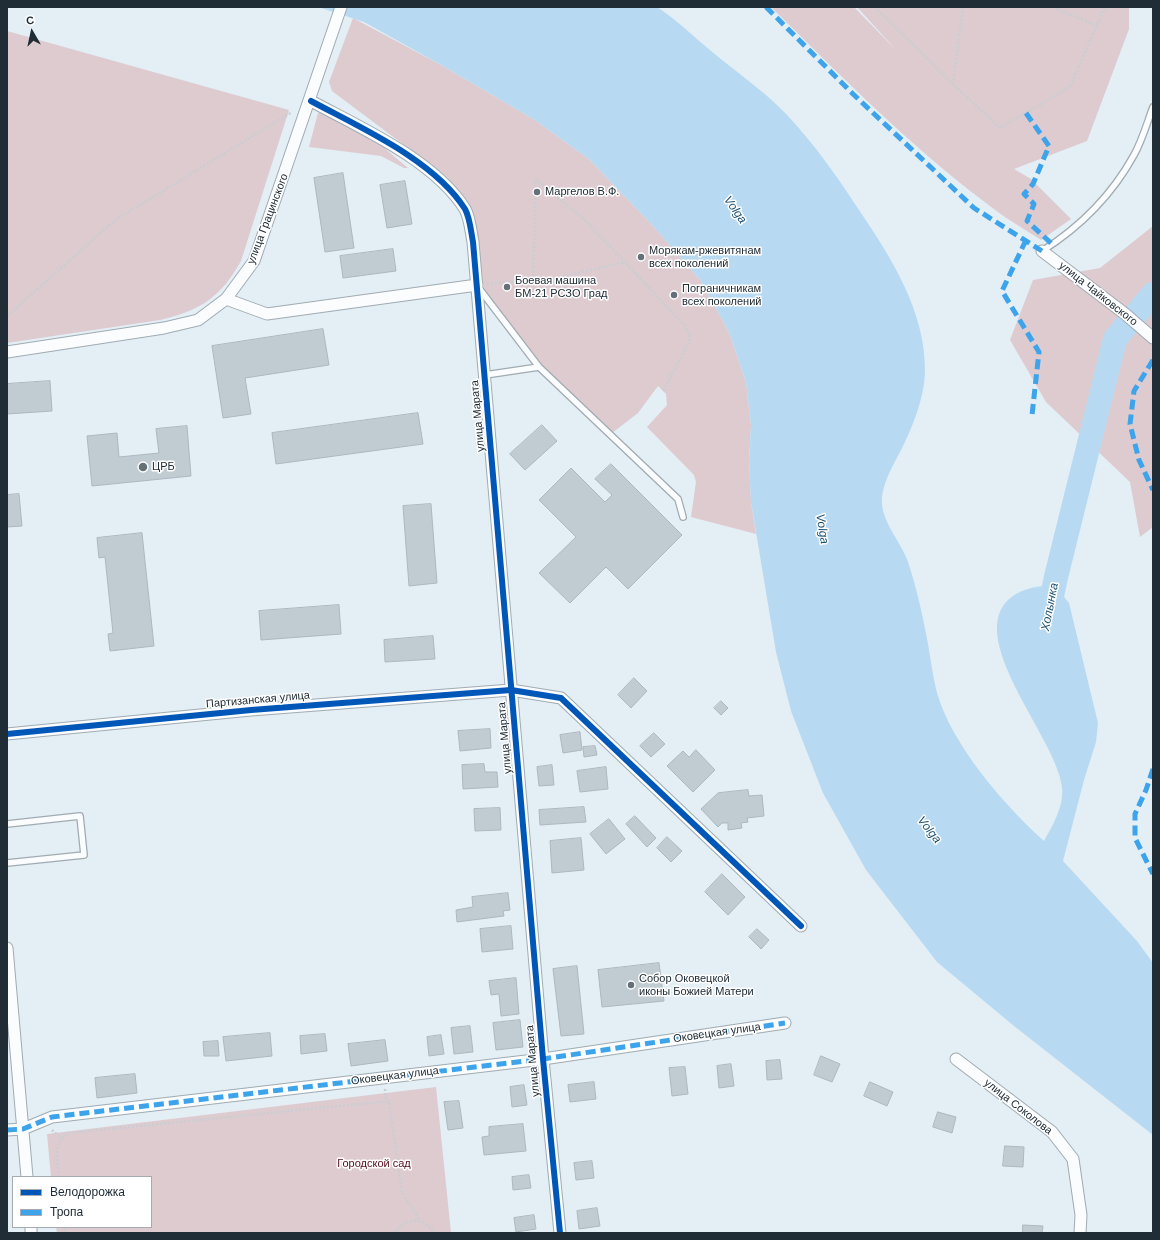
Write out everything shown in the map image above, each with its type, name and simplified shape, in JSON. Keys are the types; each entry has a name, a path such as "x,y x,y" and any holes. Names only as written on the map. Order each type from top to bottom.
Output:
{"street":[{"name":"улица Грацинского","path":"7,352 164,328 191,322 198,320 226,299 254,261 341,7"},
{"name":"улица Марата","path":"310,101 405,153 450,191 466,210 473,242 477,285 543,1059 560,1233"},
{"name":"улица Чайковского","path":"1042,251 1124,313 1153,338"},
{"path":"226,299 267,314 477,285"},
{"name":"Партизанская улица","path":"7,734 251,710 511,690 561,698 802,926"},
{"path":"7,948 27,1176"},
{"name":"Оковецкая улица","path":"7,1130 22,1129 52,1117 543,1059 785,1024"},
{"name":"улица Соколова","path":"956,1059 1052,1132 1073,1158 1081,1215 1080,1233"}],"lane":[{"path":"1042,251 1066,234 1114,188 1135,154 1153,107"},
{"path":"477,285 539,367 678,499 683,517"},
{"path":"484,375 539,367"},
{"path":"7,824 80,816 84,855 7,863"}],"path":[{"path":"875,7 1000,128 1070,87 1098,26 1105,7"},
{"path":"953,84 963,7"},
{"path":"1052,7 1098,26"},
{"path":"7,316 114,221 310,101"},
{"path":"532,280 536,179 587,222 685,326 690,335 688,344 663,391"},
{"path":"477,285 556,278 626,262"},
{"path":"59,1176 57,1143 61,1138 69,1133 386,1100 391,1103 402,1192 420,1220 434,1233"},
{"path":"394,1233 399,1226 405,1222 420,1220"}],"green space":[{"path":"771,7 854,7 898,52 857,7 1129,7 1129,29 1087,141 1014,169 1031,179 1071,219 1041,240 999,213 957,181 902,133 849,84"},
{"path":"353,18 443,66 535,120 589,159 655,228 701,281 729,332 746,382 751,425 749,462 751,502 756,534 691,517 696,482 694,475 647,427 667,405 666,394 658,386 638,413 612,433 543,366 485,292 466,205 448,178 332,91 329,82"},
{"path":"7,31 289,110 241,261 226,284 208,301 187,312 160,320 7,343"},
{"path":"318,113 324,113 383,147 408,168 404,168 381,156 309,147"},
{"path":"1153,226 1153,527 1140,537 1130,482 1046,402 1010,340 1033,280 1100,268"},
{"name":"Городской сад","path":"436,1087 451,1233 57,1233 56,1228 152,1228 152,1176 51,1176 47,1134"}],"water":[{"name":"Volga","path":"318,7 657,7 778,105 822,156 845,188 895,267 905,287 920,329 924,350 925,373 923,391 918,410 904,444 886,481 882,496 882,504 889,526 908,562 914,582 920,603 937,693 944,713 954,733 981,773 1013,810 1044,841 1060,808 1062,788 1057,768 1047,745 1018,693 1006,666 998,641 998,619 1010,598 1024,590 1036,587 1055,589 1069,603 1098,723 1096,742 1084,780 1063,861 1137,941 1153,963 1153,1135 1014,1026 937,962 866,870 823,793 791,711 776,652 751,502 749,462 751,425 746,382 729,332 701,281 655,228 589,159 535,120 364,22"}],"building":[{"path":"343,173 354,248 325,252 314,178"},
{"path":"405,181 412,224 387,228 380,185"},
{"path":"393,249 396,271 343,278 340,256"},
{"path":"323,329 329,365 245,378 251,414 223,418 212,346"},
{"path":"50,381 52,411 7,414 7,384"},
{"path":"418,413 423,444 276,464 272,433"},
{"path":"542,425 557,441 525,470 510,454"},
{"path":"187,426 191,476 92,486 87,436 117,433 119,457 159,453 156,429"},
{"path":"611,464 682,535 628,589 606,567 570,603 539,573 576,537 539,500 571,468 605,502 612,495 595,479"},
{"path":"19,494 22,526 7,527 7,495"},
{"path":"431,504 437,583 409,586 403,506"},
{"path":"142,533 154,646 110,651 108,634 113,633 105,557 99,558 97,538"},
{"path":"339,605 341,634 261,640 259,611"},
{"path":"433,636 435,659 385,662 384,640"},
{"path":"634,678 647,691 631,708 618,695"},
{"path":"721,701 728,708 721,715 714,708"},
{"path":"490,729 491,748 460,751 458,731"},
{"path":"580,732 582,750 563,753 560,735"},
{"path":"654,733 665,744 651,757 640,746"},
{"path":"595,746 597,755 584,757 583,747"},
{"path":"696,750 715,770 693,792 667,766 683,751 689,757"},
{"path":"484,764 485,772 497,772 498,787 463,789 462,765"},
{"path":"552,765 554,785 539,786 537,767"},
{"path":"606,767 608,789 580,792 577,771"},
{"path":"748,790 749,796 762,795 764,816 747,818 748,822 741,823 742,828 728,830 728,823 722,823 718,827 701,809 718,793"},
{"path":"584,807 586,822 540,825 539,810"},
{"path":"500,808 501,830 475,831 474,809"},
{"path":"635,816 656,838 647,847 626,824"},
{"path":"609,819 625,839 606,854 590,834"},
{"path":"667,837 682,851 671,862 657,848"},
{"path":"581,838 584,870 552,873 550,841"},
{"path":"722,874 745,897 728,915 705,892"},
{"path":"508,893 510,910 503,911 504,916 457,922 456,910 473,907 472,897"},
{"path":"511,926 513,949 482,952 480,929"},
{"path":"757,929 769,940 761,949 749,937"},
{"name":"Собор Оковецкой иконы Божией Матери","path":"659,963 664,1001 602,1007 598,970"},
{"path":"577,966 584,1034 561,1036 553,969"},
{"path":"516,978 519,1014 501,1016 499,994 491,995 489,981"},
{"path":"520,1020 523,1047 496,1050 493,1023"},
{"path":"470,1026 473,1052 454,1054 451,1028"},
{"path":"270,1033 272,1056 226,1061 223,1037"},
{"path":"325,1034 327,1051 301,1054 300,1036"},
{"path":"441,1035 444,1054 429,1056 427,1037"},
{"path":"385,1040 388,1061 351,1066 348,1044"},
{"path":"218,1041 219,1056 204,1056 203,1042"},
{"path":"821,1056 840,1064 832,1082 814,1075"},
{"path":"780,1060 782,1079 767,1080 766,1061"},
{"path":"731,1064 734,1086 719,1088 717,1066"},
{"path":"685,1067 688,1094 672,1096 669,1068"},
{"path":"135,1074 137,1093 97,1098 95,1078"},
{"path":"594,1082 596,1099 570,1102 568,1085"},
{"path":"870,1082 893,1092 887,1106 864,1096"},
{"path":"524,1085 527,1105 512,1107 510,1087"},
{"path":"459,1101 463,1128 448,1130 444,1102"},
{"path":"938,1112 956,1117 952,1133 933,1127"},
{"path":"523,1124 526,1151 484,1155 482,1137 489,1136 489,1127"},
{"path":"1005,1146 1024,1147 1023,1167 1003,1166"},
{"path":"592,1161 594,1178 576,1180 574,1163"},
{"path":"529,1175 531,1188 513,1190 512,1177"},
{"path":"597,1208 600,1226 579,1229 577,1211"},
{"path":"534,1215 536,1229 516,1232 514,1218"},
{"path":"1023,1225 1043,1226 1042,1233 1023,1233"}],"waterway":[{"name":"Холынка","path":"1047,620 1056,577 1115,339 1153,294"}],"marked path":[{"path":"766,7 853,94 974,208 1042,251"},
{"path":"1026,113 1049,146 1033,184 1024,194 1034,204 1027,221 1052,244"},
{"path":"1026,240 1002,291 1039,352 1032,415"},
{"path":"1153,360 1134,391 1130,424 1139,460 1153,490"},
{"path":"1153,769 1146,790 1135,814 1135,838 1153,874"},
{"path":"7,1130 23,1129 52,1117 543,1059 785,1023"}],"cycle path":[{"path":"311,101 374,134 416,160 452,191 465,209 469,221 473,242 543,1059 560,1233"},
{"path":"7,734 251,710 511,690 561,698 801,926"}],"place":[{"name":"Маргелов В.Ф.","path":"537,192"},
{"name":"Морякам-ржевитянам всех поколений","path":"641,257"},
{"name":"Боевая машина БМ-21 РСЗО Град","path":"507,287"},
{"name":"Пограничникам всех поколений","path":"674,295"},
{"name":"ЦРБ","path":"143,467"},
{"name":"Собор Оковецкой иконы Божией Матери","path":"631,985"}]}
